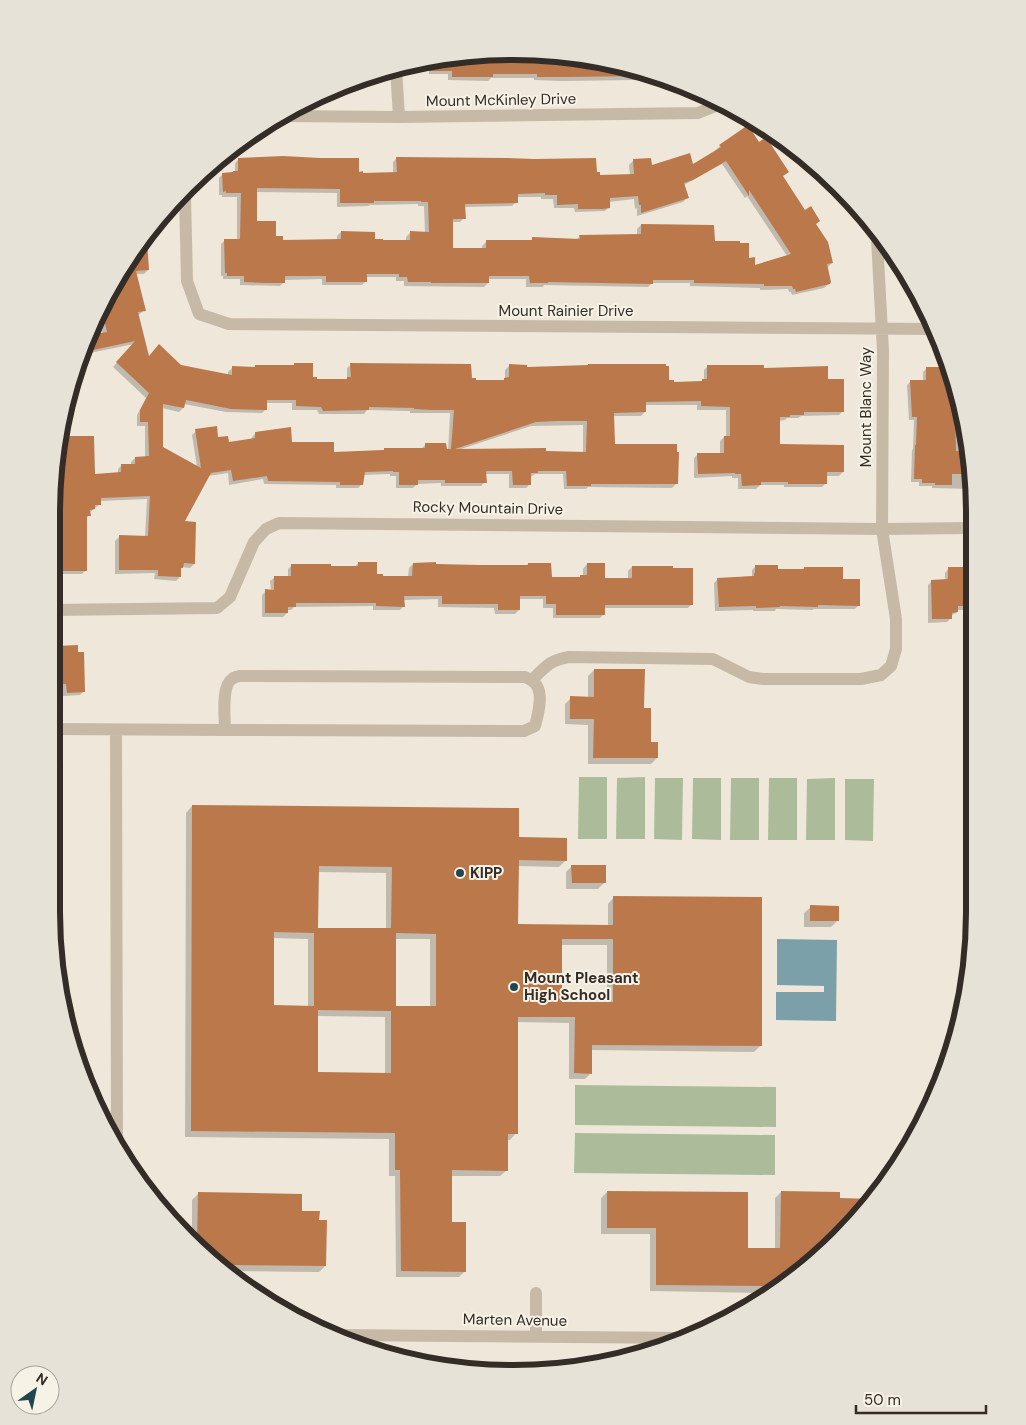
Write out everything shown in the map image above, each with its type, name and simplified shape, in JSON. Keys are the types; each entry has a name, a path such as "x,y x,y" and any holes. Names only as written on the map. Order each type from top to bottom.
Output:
{"street":[{"path":"396,75 399,117"},
{"name":"Mount McKinley Drive","path":"296,116 399,117 698,113 712,107"},
{"name":"Mount Rainier Drive","path":"185,201 187,281 199,314 228,324 927,329"},
{"name":"Mount Blanc Way","path":"532,680 548,664 557,659 569,657 713,659 749,676 763,679 862,679 881,675 891,666 896,649 896,619 882,529 883,351 877,244"},
{"name":"Rocky Mountain Drive","path":"60,610 217,608 230,597 254,542 266,529 279,523 882,529 966,528"},
{"path":"60,730 524,731 535,726 540,710 539,687 532,680 524,676 239,676 231,679 225,692 225,730"},
{"path":"116,730 117,1131"},
{"path":"536,1293 536,1336"},
{"name":"Marten Avenue","path":"351,1335 668,1338"}],"green space":[{"path":"579,777 607,777 607,839 578,839"},
{"path":"645,777 645,839 616,839 617,778"},
{"path":"655,778 683,778 682,840 654,839"},
{"path":"693,778 721,778 721,840 692,839"},
{"path":"731,778 759,778 759,840 730,840"},
{"path":"769,778 797,778 797,840 768,840"},
{"path":"835,778 835,840 806,840 807,779"},
{"path":"845,779 874,779 873,841 845,840"},
{"path":"575,1085 776,1087 776,1127 575,1125"},
{"path":"575,1133 775,1135 775,1175 574,1173"}],"water":[{"path":"777,939 837,940 836,1021 776,1020 776,992 824,992 824,986 777,985"}],"building":[{"path":"513,60 572,64 633,76 537,77 537,74 493,74 493,77 452,77 452,71 415,71 454,64"},
{"path":"747,125 759,142 766,137 789,172 783,176 805,210 811,206 820,221 816,224 828,242 833,263 827,264 830,284 796,292 792,286 694,283 694,280 653,280 653,284 530,283 529,276 489,276 489,283 408,282 407,277 399,277 399,274 367,274 367,282 326,282 326,276 285,276 285,283 266,283 244,282 244,276 227,276 227,273 225,273 224,239 240,239 241,193 223,192 222,173 238,171 238,158 283,156 359,158 359,172 363,171 363,173 397,172 396,157 596,158 597,172 600,172 600,175 634,174 633,159 651,158 652,165 690,153 693,164 721,147 719,145","holes":["726,161 749,196 749,190 791,254 755,265 755,257 749,258 749,243 715,241 714,225 641,224 641,234 579,235 580,239 532,237 532,240 486,240 486,248 453,248 453,219 466,219 465,204 518,203 518,194 545,193 545,195 557,195 557,205 578,204 578,209 610,208 610,198 638,196 641,213 689,198 684,183 693,180","257,188 340,189 340,203 374,203 374,201 428,202 429,232 410,231 410,240 375,239 375,232 341,231 341,239 283,240 283,236 276,236 276,221 257,221"]},
{"path":"147,246 149,270 136,271 146,311 138,312 149,356 159,344 181,365 232,375 232,366 255,367 255,365 313,363 313,377 317,377 317,379 347,379 347,377 351,377 350,363 471,364 472,378 476,378 476,380 504,380 504,378 509,377 509,364 527,365 527,367 588,364 666,364 666,366 669,366 669,380 674,380 674,382 702,381 702,379 707,379 707,365 764,365 764,368 828,366 828,379 844,379 844,412 804,412 804,415 780,417 780,444 844,445 844,472 827,472 827,484 761,482 761,485 742,486 741,474 698,474 697,453 724,453 724,436 730,436 730,407 701,406 701,401 646,402 646,412 614,413 615,444 677,444 677,452 679,452 678,484 591,484 591,486 567,486 566,471 538,471 538,473 531,473 531,485 513,485 512,471 486,471 487,483 445,483 445,480 418,480 418,485 399,485 399,472 393,471 365,472 363,485 340,485 340,482 268,481 267,476 233,481 231,470 210,473 185,521 196,522 195,564 184,563 183,568 181,568 181,577 158,576 158,570 119,570 119,535 148,536 150,496 101,498 101,505 95,505 95,509 90,510 91,516 87,516 87,571 60,571 61,483 67,436 94,436 95,474 121,472 121,464 135,464 135,457 149,456 148,422 140,422 140,410 149,393 116,362 135,341 93,350 92,345 97,334 107,332 104,319 121,286","holes":["186,400 231,409 267,410 267,400 296,400 296,406 321,407 323,411 369,410 369,407 454,410 451,449 447,449 446,443 425,443 425,448 384,448 384,450 334,452 334,442 292,442 291,427 255,432 255,438 229,442 228,436 218,437 217,426 195,429 201,468 163,447 163,404 184,408","587,421 586,452 546,451 546,448 455,449 536,422"]},
{"path":"926,367 942,367 955,416 956,451 961,451 964,474 952,474 952,485 922,483 922,479 914,479 917,417 912,417 910,380 926,380"},
{"path":"358,562 377,562 377,574 383,574 383,576 412,576 413,563 436,562 436,564 479,565 551,563 552,577 580,577 580,575 587,575 587,563 605,563 605,578 632,578 632,566 693,568 693,605 605,605 605,615 556,615 556,604 546,604 546,596 520,596 520,610 498,610 498,604 442,604 442,596 404,596 405,607 376,606 376,603 296,603 296,607 288,607 288,613 265,613 265,589 274,590 274,576 291,576 291,564 358,566"},
{"path":"755,565 778,565 778,569 843,567 843,579 860,579 860,606 719,607 717,578 754,576"},
{"path":"948,567 965,567 965,606 958,606 958,612 952,613 952,619 932,619 931,580 948,579"},
{"path":"78,645 78,652 84,652 85,692 67,693 66,684 60,684 60,646"},
{"path":"594,669 645,669 644,708 651,708 651,742 658,742 658,758 593,758 594,719 570,719 570,696 594,697"},
{"path":"192,805 519,808 519,837 567,838 567,861 519,860 518,924 613,925 613,896 762,897 762,1046 592,1045 592,1074 574,1073 575,1017 518,1017 518,1134 508,1134 508,1171 452,1170 452,1222 466,1222 466,1272 401,1271 400,1170 395,1170 395,1133 191,1131","holes":["319,866 392,867 391,928 318,928","274,932 314,933 314,1006 274,1005","396,933 436,934 436,1006 396,1006","562,939 613,939 613,1002 562,1002","318,1010 391,1011 391,1073 318,1072"]},
{"path":"571,865 606,865 606,883 572,883"},
{"path":"810,905 839,906 839,921 810,921"},
{"path":"607,1191 748,1192 748,1248 780,1248 781,1191 840,1192 840,1198 864,1199 812,1253 769,1286 656,1285 656,1228 607,1228"},
{"path":"198,1192 302,1194 302,1211 320,1211 319,1220 327,1220 326,1266 229,1265 197,1236"}],"place":[{"name":"KIPP","path":"460,873"},
{"name":"Mount Pleasant High School","path":"514,987"}]}
